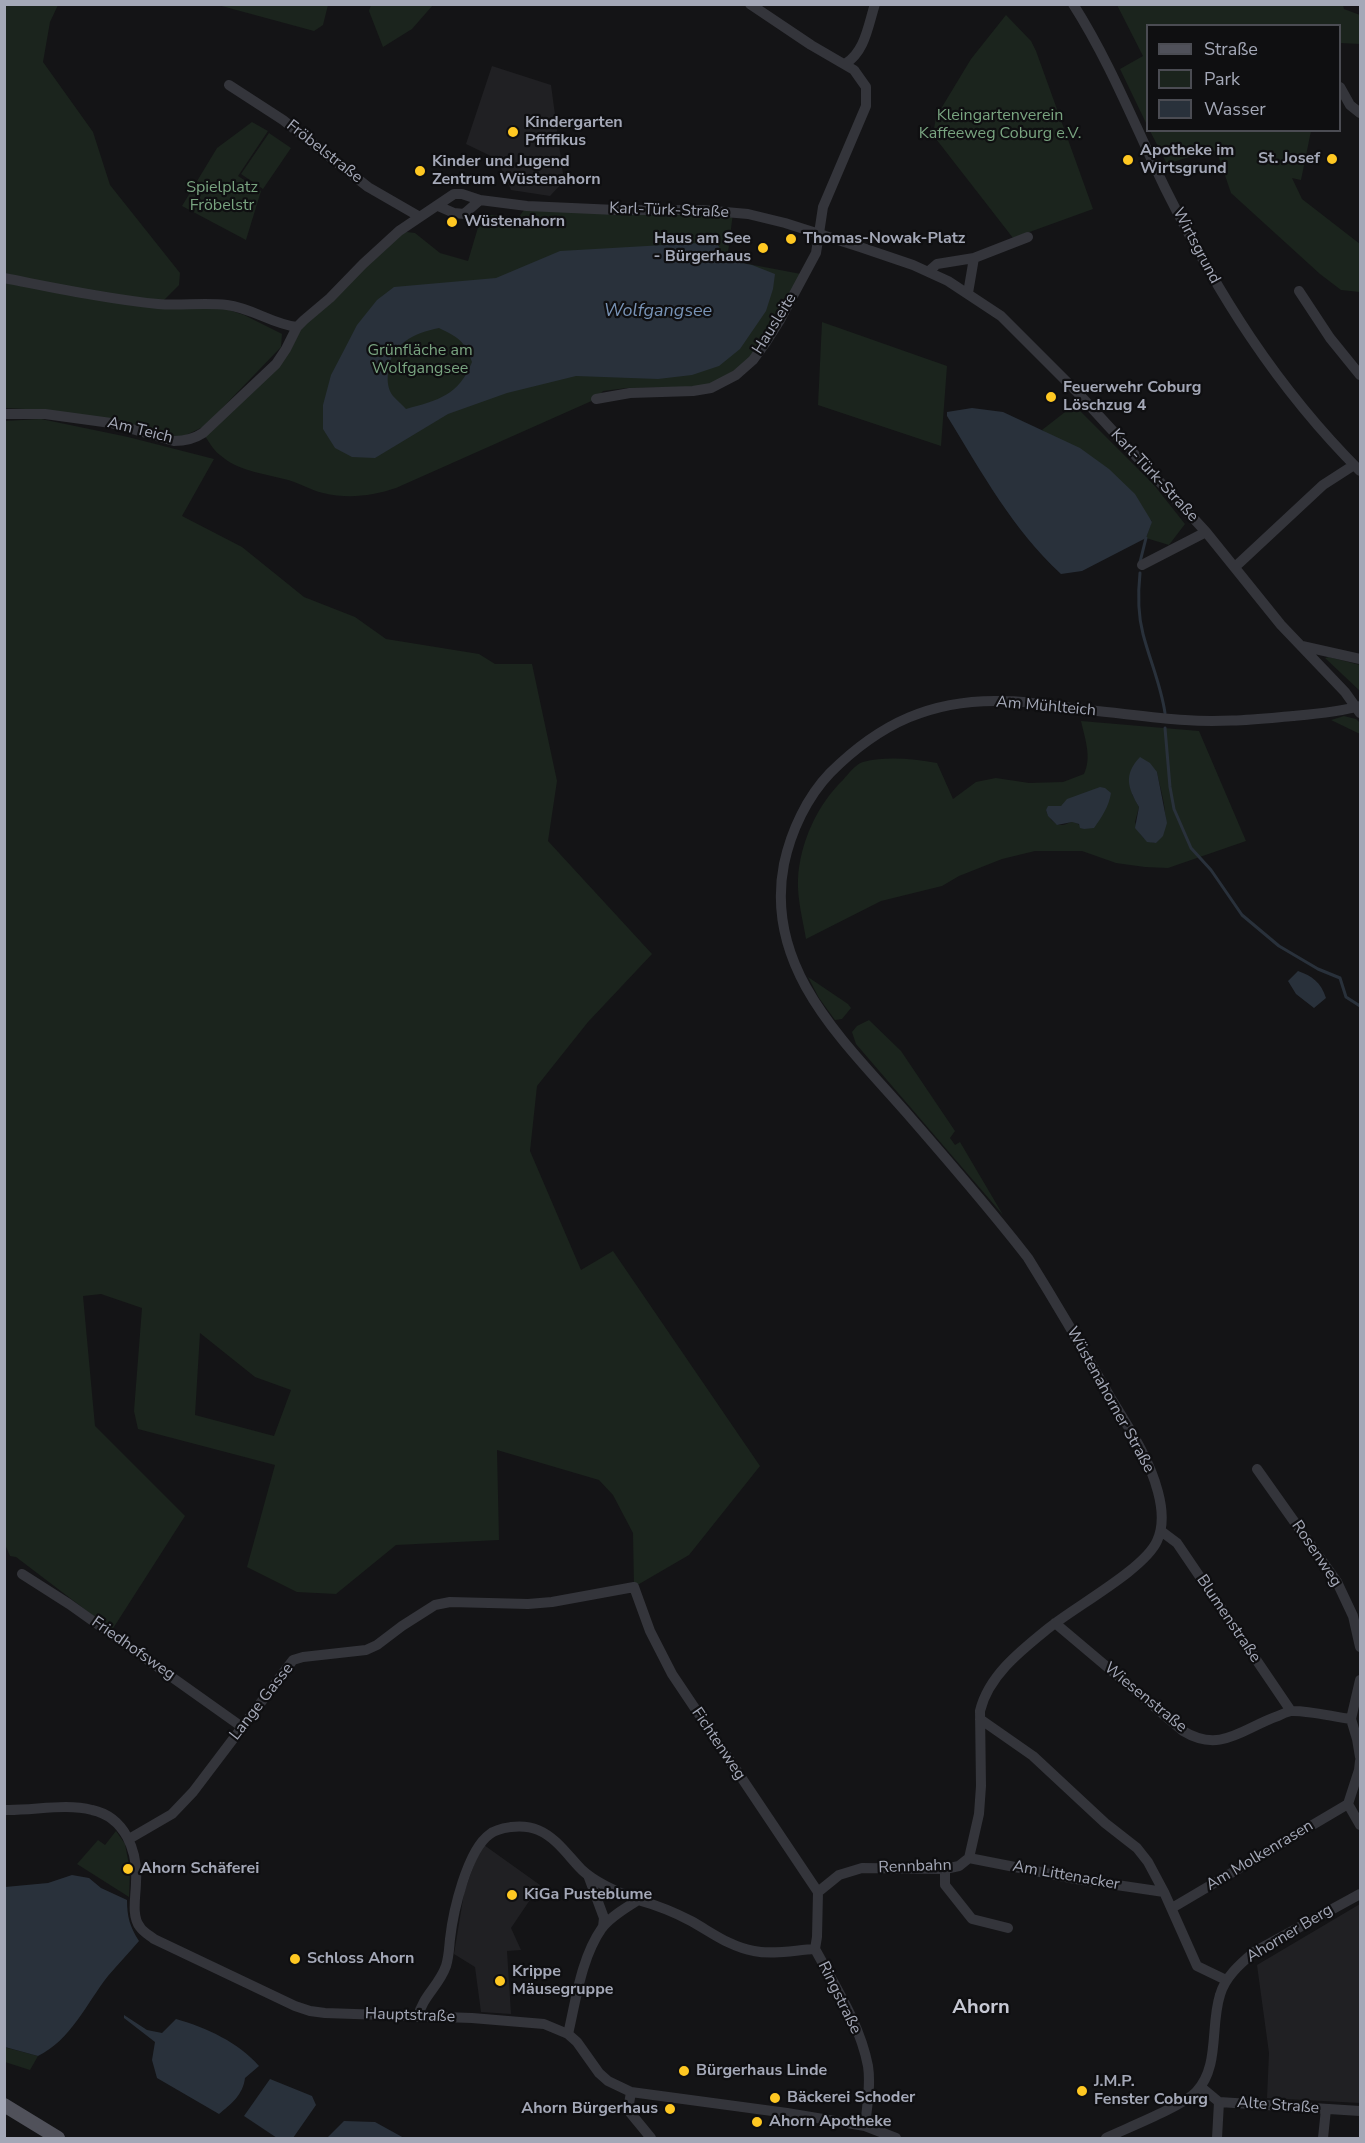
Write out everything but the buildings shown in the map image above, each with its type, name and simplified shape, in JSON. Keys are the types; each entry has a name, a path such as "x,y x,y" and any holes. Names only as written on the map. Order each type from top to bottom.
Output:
{"main road":[{"path":"4,2105 58,2139"}],"street":[{"name":"Hausleite","path":"596,399 630,393 711,388 736,375 753,360 780,320 812,261 820,234 819,220 823,207 866,106 868,97 866,87 862,78 845,64 811,45 750,4"},
{"path":"845,64 855,58 860,50 875,4"},
{"name":"Wirtsgrund","path":"1073,4 1110,71 1165,188 1208,271 1264,360 1295,400 1357,468 1323,485 1235,567"},
{"name":"Fröbelstraße","path":"229,85 283,120 347,172 420,217"},
{"path":"1341,89 1350,105 1360,113"},
{"name":"Karl-Türk-Straße","path":"297,327 399,231 454,194 527,206 616,210 702,210 733,213 785,223 929,271 968,293 1012,326 1206,532 1273,616 1359,709"},
{"path":"438,206 454,213 464,214 480,200"},
{"path":"929,271 937,264 975,258 1028,237"},
{"path":"968,293 975,258"},
{"path":"4,278 121,300 162,304 225,305 261,315 281,324 297,327"},
{"path":"1299,291 1330,338 1360,375"},
{"name":"Am Teich","path":"4,414 45,414 89,420 134,428 174,441 195,438 276,363 297,327"},
{"path":"1142,565 1206,532"},
{"path":"1301,646 1360,659"},
{"name":"Am Mühlteich","path":"783,871 787,852 799,820 817,789 827,777 864,742 901,721 927,710 952,704 1004,701 1186,721 1222,721 1359,709"},
{"name":"Wüstenahorner Straße","path":"783,871 781,889 784,929 790,956 800,978 830,1022 1004,1226 1028,1258 1055,1300 1136,1441 1158,1491 1162,1512 1161,1531"},
{"name":"Rosenweg","path":"1257,1469 1337,1582 1353,1616 1360,1647"},
{"path":"1161,1531 1151,1552 1140,1563 1055,1623 1002,1669 983,1701 980,1719 1033,1756 1137,1848 1148,1862 1164,1892 1197,1965 1226,1980"},
{"name":"Blumenstraße","path":"1161,1531 1177,1543 1291,1711"},
{"name":"Friedhofsweg","path":"22,1574 69,1604 242,1727"},
{"name":"Lange Gasse","path":"129,1839 172,1814 193,1792 293,1660 366,1650 435,1605 450,1602 528,1604 552,1602 634,1587"},
{"name":"Fichtenweg","path":"634,1587 650,1631 672,1674 818,1892"},
{"name":"Wiesenstraße","path":"1055,1623 1190,1735 1215,1742 1230,1738 1291,1711 1351,1719"},
{"path":"1360,1683 1351,1719 1358,1738 1360,1759 1348,1804 1360,1825"},
{"name":"Rennbahn","path":"818,1892 838,1875 862,1868 945,1869 959,1866 969,1858 981,1795 980,1719"},
{"name":"Am Molkenrasen","path":"1172,1908 1348,1804"},
{"name":"Hauptstraße","path":"4,1810 89,1809 109,1817 129,1839 136,1868 136,1918 140,1928 154,1939 295,2006 325,2013 544,2024 568,2034 584,2050 599,2073 608,2081 631,2092 865,2126 896,2139"},
{"name":"Ringstraße","path":"418,2017 420,2007 435,1989 445,1969 456,1909 470,1860 490,1833 516,1826 539,1830 561,1846 588,1874 623,1894 681,1916 730,1944 765,1953 815,1949 847,2008 865,2054 868,2075 865,2126"},
{"name":"Am Littenacker","path":"969,1858 1076,1879 1164,1892"},
{"path":"945,1869 945,1885 972,1919 1008,1928"},
{"name":"Ringstraße","path":"588,1874 604,1918 603,1927"},
{"path":"815,1949 818,1892"},
{"name":"Ahorner Berg","path":"1201,2087 1211,2061 1216,2012 1226,1980 1254,1952 1360,1894"},
{"path":"568,2034 585,1965 603,1927 638,1900"},
{"path":"1106,2139 1186,2100 1201,2087"},
{"name":"Alte Straße","path":"1201,2087 1219,2102 1360,2111"},
{"path":"631,2092 628,2110 651,2139"},
{"path":"1217,2139 1219,2102"},
{"path":"1323,2139 1326,2109"}],"shaded area":[{"name":"Kindergarten Pfiffikus","path":"492,66 551,85 564,181 550,196 511,190 497,159 466,144"},
{"path":"484,1845 540,1885 511,1928 521,1950 507,1951 511,2014 481,2012 475,1967 454,1954 464,1893 476,1859"},
{"path":"1360,1904 1360,2103 1267,2098 1269,2053 1257,1965"}],"green space":[{"path":"328,4 323,25 314,31 218,5"},
{"path":"371,4 433,5 412,29 383,47 369,11"},
{"path":"4,5 58,5 50,22 43,62 93,132 110,185 180,273 179,285 164,300 124,298 5,277"},
{"path":"1117,5 1343,5 1344,9 1360,15 1360,44 1341,43 1341,24 1146,24 1146,123 1120,69 1143,56"},
{"name":"Kleingartenverein Kaffeeweg Coburg e.V.","path":"1006,15 1031,41 1036,51 1093,209 1013,238 933,135 936,117 971,59"},
{"name":"Spielplatz Fröbelstr","path":"252,122 268,131 238,176 261,191 246,240 182,206 217,148"},
{"path":"1151,132 1311,132 1301,180 1292,178 1302,199 1360,244 1360,292 1341,290 1320,274 1231,193 1217,152 1211,150 1167,164"},
{"path":"269,133 291,148 263,189 241,174"},
{"name":"Grünfläche am Wolfgangsee","path":"527,206 733,213 727,260 801,274 754,353 740,368 704,387 627,388 603,391 596,399 387,491 351,496 323,493 289,480 234,465 213,448 203,433 276,364 297,327 399,231 415,233 440,253 468,261 482,214 518,218"},
{"path":"5,282 223,308 244,315 282,334 281,347 205,426 182,437 45,410 5,408"},
{"path":"822,322 947,366 941,446 818,405"},
{"path":"1074,405 1154,485 1185,524 1169,545 1146,538 1152,521 1042,430"},
{"path":"41,419 128,437 214,459 182,516 242,547 304,597 355,617 386,639 479,654 495,664 532,664 557,781 548,841 652,954 588,1022 537,1086 530,1151 581,1270 613,1251 760,1466 689,1555 634,1587 633,1533 613,1495 599,1480 497,1450 499,1540 396,1545 336,1594 297,1592 247,1567 275,1465 138,1429 134,1411 142,1308 101,1294 83,1296 95,1426 185,1516 112,1630 16,1557 10,1556 4,1542 4,421","holes":["200,1333 255,1377 291,1390 274,1436 195,1415"]},
{"path":"1325,658 1360,665 1360,691"},
{"path":"1344,716 1356,719 1360,723 1360,734 1331,720"},
{"path":"1081,721 1199,731 1246,841 1168,868 1116,863 1082,851 1035,851 1002,859 959,876 942,886 881,901 806,939 799,902 798,879 806,838 825,801 858,765 872,760 891,759 937,763 953,799 976,782 996,778 1029,783 1063,782 1084,774 1086,768 1088,755","holes":["1157,772 1165,819 1164,828 1156,843 1145,839 1138,830 1135,822 1139,807 1132,794","1066,803 1084,829 1074,822 1059,825 1050,818 1046,810"]},
{"path":"808,977 848,1004 851,1008 842,1019 835,1020 819,998"},
{"path":"869,1020 901,1051 955,1131 950,1138 955,1145 960,1142 1003,1215 856,1044 852,1032 857,1026"},
{"path":"116,1831 125,1844 129,1865 126,1866 127,1872 130,1872 129,1897 77,1864 98,1840 105,1845"},
{"path":"4,2047 38,2056 30,2070 5,2062"}],"water":[{"name":"Wolfgangsee","path":"716,242 727,260 752,265 775,274 773,289 766,311 740,349 719,366 692,375 658,379 576,376 507,393 448,414 375,458 352,457 335,448 323,429 323,405 331,375 357,325 377,300 394,287 496,278 560,251","holes":["439,328 460,340 467,349 472,362 467,373 454,389 438,399 406,409 393,396 388,385 388,373 393,354 398,347 412,337"]},
{"path":"972,408 1003,412 1080,448 1109,469 1135,494 1152,522 1146,538 1082,571 1061,574 1013,519 985,479 947,416 947,412"},
{"path":"1140,757 1150,763 1157,772 1167,823 1163,836 1156,843 1147,842 1135,828 1139,807 1130,788 1129,776"},
{"path":"1100,787 1111,793 1105,811 1094,828 1080,828 1079,824 1072,822 1057,825 1048,816 1046,810 1048,806 1061,806 1067,799"},
{"path":"1298,971 1315,980 1324,992 1326,998 1314,1008 1296,994 1288,981"},
{"path":"72,1875 89,1878 101,1888 127,1900 130,1922 139,1941 108,1976 69,2031 50,2049 38,2056 5,2047 5,1887 48,1883"},
{"path":"124,2015 147,2030 162,2033 176,2019 199,2027 232,2043 259,2066 245,2078 239,2094 219,2114 157,2078 152,2060 155,2042 124,2018"},
{"path":"270,2079 312,2096 316,2105 293,2138 277,2138 244,2116"},
{"path":"344,2121 375,2122 404,2138 327,2138"}],"waterway":[{"path":"1140,562 1146,538"},
{"path":"1140,573 1141,627 1165,713"},
{"path":"1165,728 1174,809 1191,848 1211,870 1242,915 1279,946 1318,969 1340,978 1346,997 1360,1006"}],"place":[{"name":"Kindergarten Pfiffikus","path":"513,132"},
{"name":"St. Josef","path":"1332,159"},
{"name":"Apotheke im Wirtsgrund","path":"1128,160"},
{"name":"Kinder und Jugend Zentrum Wüstenahorn","path":"420,171"},
{"name":"Wüstenahorn","path":"452,222"},
{"name":"Thomas-Nowak-Platz","path":"791,239"},
{"name":"Haus am See - Bürgerhaus","path":"763,248"},
{"name":"Feuerwehr Coburg Löschzug 4","path":"1051,397"},
{"name":"Ahorn Schäferei","path":"128,1869"},
{"name":"KiGa Pusteblume","path":"512,1895"},
{"name":"Schloss Ahorn","path":"295,1959"},
{"name":"Krippe Mäusegruppe","path":"500,1981"},
{"name":"Bürgerhaus Linde","path":"684,2071"},
{"name":"J.M.P. Fenster Coburg","path":"1082,2091"},
{"name":"Bäckerei Schoder","path":"775,2098"},
{"name":"Ahorn Bürgerhaus","path":"670,2109"},
{"name":"Ahorn Apotheke","path":"757,2122"}],"district":[{"name":"Ahorn","path":"981,2008"}]}
